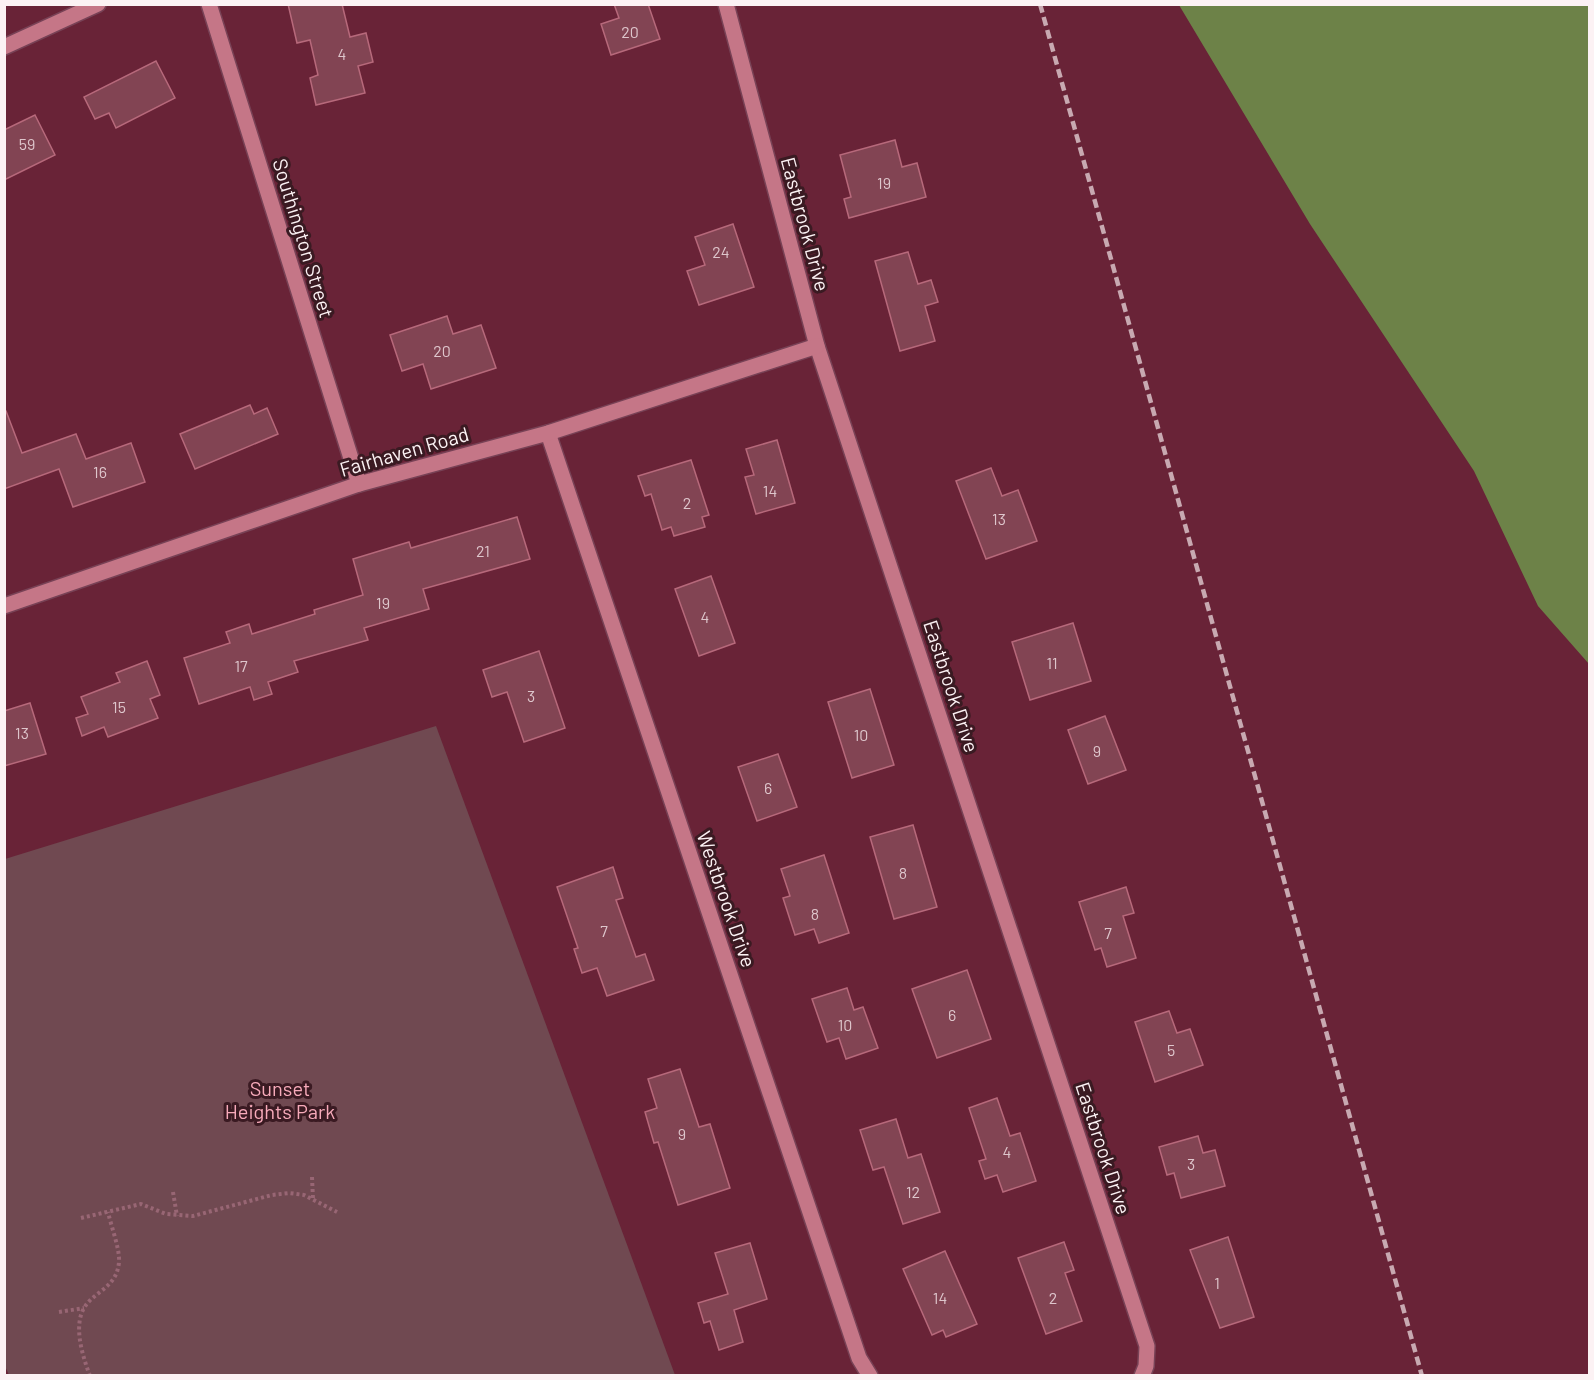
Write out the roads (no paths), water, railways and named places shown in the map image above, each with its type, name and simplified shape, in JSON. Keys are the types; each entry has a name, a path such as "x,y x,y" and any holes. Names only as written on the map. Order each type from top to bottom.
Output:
{"street":[{"path":"4,47 98,4"},
{"name":"Southington Street","path":"209,4 358,484"},
{"name":"Eastbrook Drive","path":"726,4 817,346 1147,1346 1146,1366 1142,1376"},
{"name":"Fairhaven Road","path":"4,606 358,484 548,433 817,346"},
{"name":"Westbrook Drive","path":"548,433 859,1358 870,1376"}],"railway":[{"path":"1040,4 1422,1376"}],"park label":[{"name":"Sunset Heights Park","path":"280,1100"}]}
